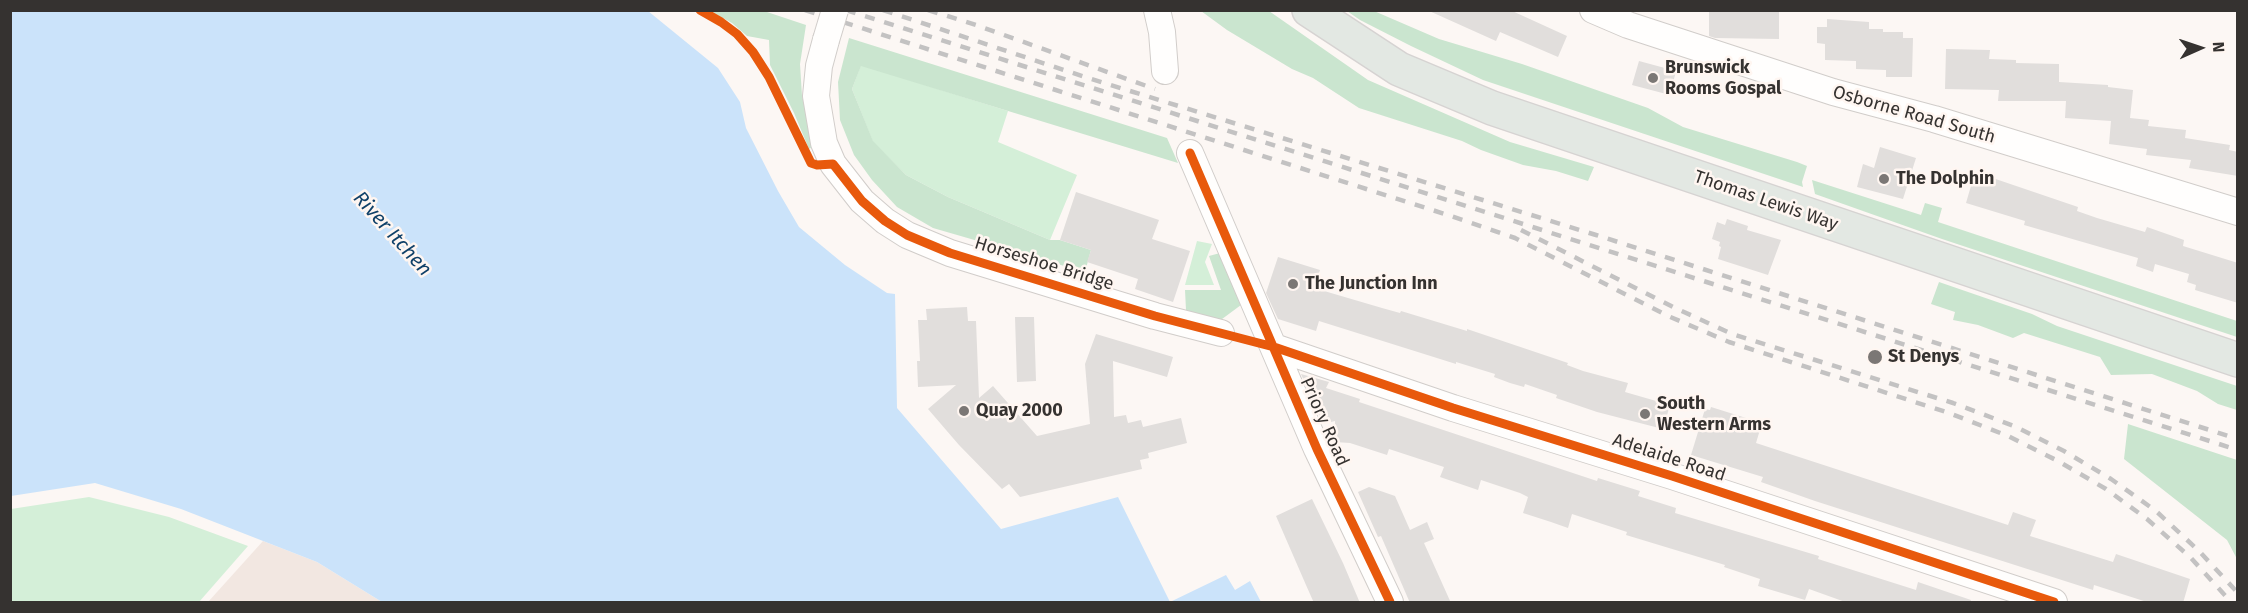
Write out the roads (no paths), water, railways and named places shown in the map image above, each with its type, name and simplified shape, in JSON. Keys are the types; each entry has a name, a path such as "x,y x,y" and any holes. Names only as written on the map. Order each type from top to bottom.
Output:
{"main road":[{"name":"Thomas Lewis Way","path":"1309,10 1399,69 1492,108 2238,360"}],"street":[{"name":"Horseshoe Bridge","path":"835,10 819,66 816,96 824,143 833,164 862,201 885,221 907,235 950,253 1155,316 1221,333"},
{"path":"1158,10 1165,71"},
{"name":"Osborne Road South","path":"1593,10 1628,25 1833,92 1934,119 2238,212"},
{"name":"Priory Road","path":"1190,153 1317,449 1390,603"},
{"name":"Adelaide Road","path":"1274,347 1453,408 1672,476 2054,603"}],"water":[{"name":"River Itchen","path":"11,10 648,11 718,68 740,102 746,128 799,227 845,265 887,293 895,294 897,408 1001,529 1118,497 1170,602 382,602 317,562 181,509 95,483 11,496"},
{"path":"1226,575 1235,590 1250,581 1261,602 1170,602"}],"railway":[{"path":"805,10 1515,238 1668,316 1729,342 1949,413 2008,436 2106,489 2147,519 2191,558 2231,602"},
{"path":"846,10 2238,450"},
{"path":"883,10 1088,78 1596,235 2238,439"},
{"path":"928,10 1155,89"},
{"path":"1521,230 1673,307 1732,334 1953,403 2014,426 2064,451 2111,479 2156,511 2199,551 2238,593"}],"place":[{"name":"Brunswick Rooms Gospal","path":"1653,78"},
{"name":"The Dolphin","path":"1884,179"},
{"name":"The Junction Inn","path":"1293,284"},
{"name":"St Denys","path":"1875,357"},
{"name":"Quay 2000","path":"964,411"},
{"name":"South Western Arms","path":"1645,414"}]}
